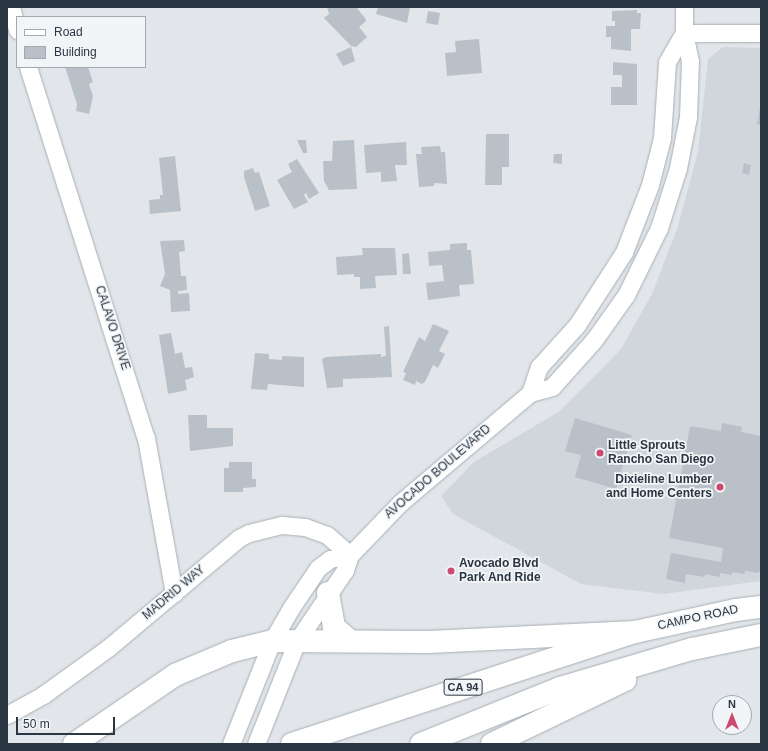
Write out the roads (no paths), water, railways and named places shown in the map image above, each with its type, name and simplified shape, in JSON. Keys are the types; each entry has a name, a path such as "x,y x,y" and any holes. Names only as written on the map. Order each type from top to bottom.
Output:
{"highway":[{"path":"328,593 334,627 350,641"},
{"name":"CAMPO ROAD","path":"635,632 736,610 761,607"},
{"path":"74,744 175,675 232,651 272,641 429,642 635,632"},
{"name":"CA 94","path":"292,744 635,632"},
{"path":"421,744 560,688 692,649 761,635"},
{"path":"492,744 692,649"}],"main road":[{"path":"11,7 16,26"},
{"name":"AVOCADO BOULEVARD","path":"256,744 280,680 297,641 328,593 345,570 350,555 400,503 530,392 552,387 581,356 626,294 643,264 660,228 676,175 688,117 690,61 684,33 684,7"},
{"path":"684,33 761,33"},
{"name":"AVOCADO BOULEVARD","path":"530,392 539,367 577,325 624,252 656,163 662,138 667,62 684,33"},
{"name":"CALAVO DRIVE","path":"28,68 146,438 174,594"},
{"path":"643,264 641,238 660,178 660,169 656,163"},
{"path":"581,356 578,344 581,334 610,294 609,277"},
{"name":"MADRID WAY","path":"7,715 65,680 174,594 239,538 271,526 294,525 317,530 327,535 350,555"},
{"path":"231,744 260,676 272,641 318,568 330,559 350,555"}],"place":[{"name":"Little Sprouts Rancho San Diego","path":"600,453"},
{"name":"Dixieline Lumber and Home Centers","path":"720,487"},
{"name":"Avocado Blvd Park And Ride","path":"451,571"}]}
